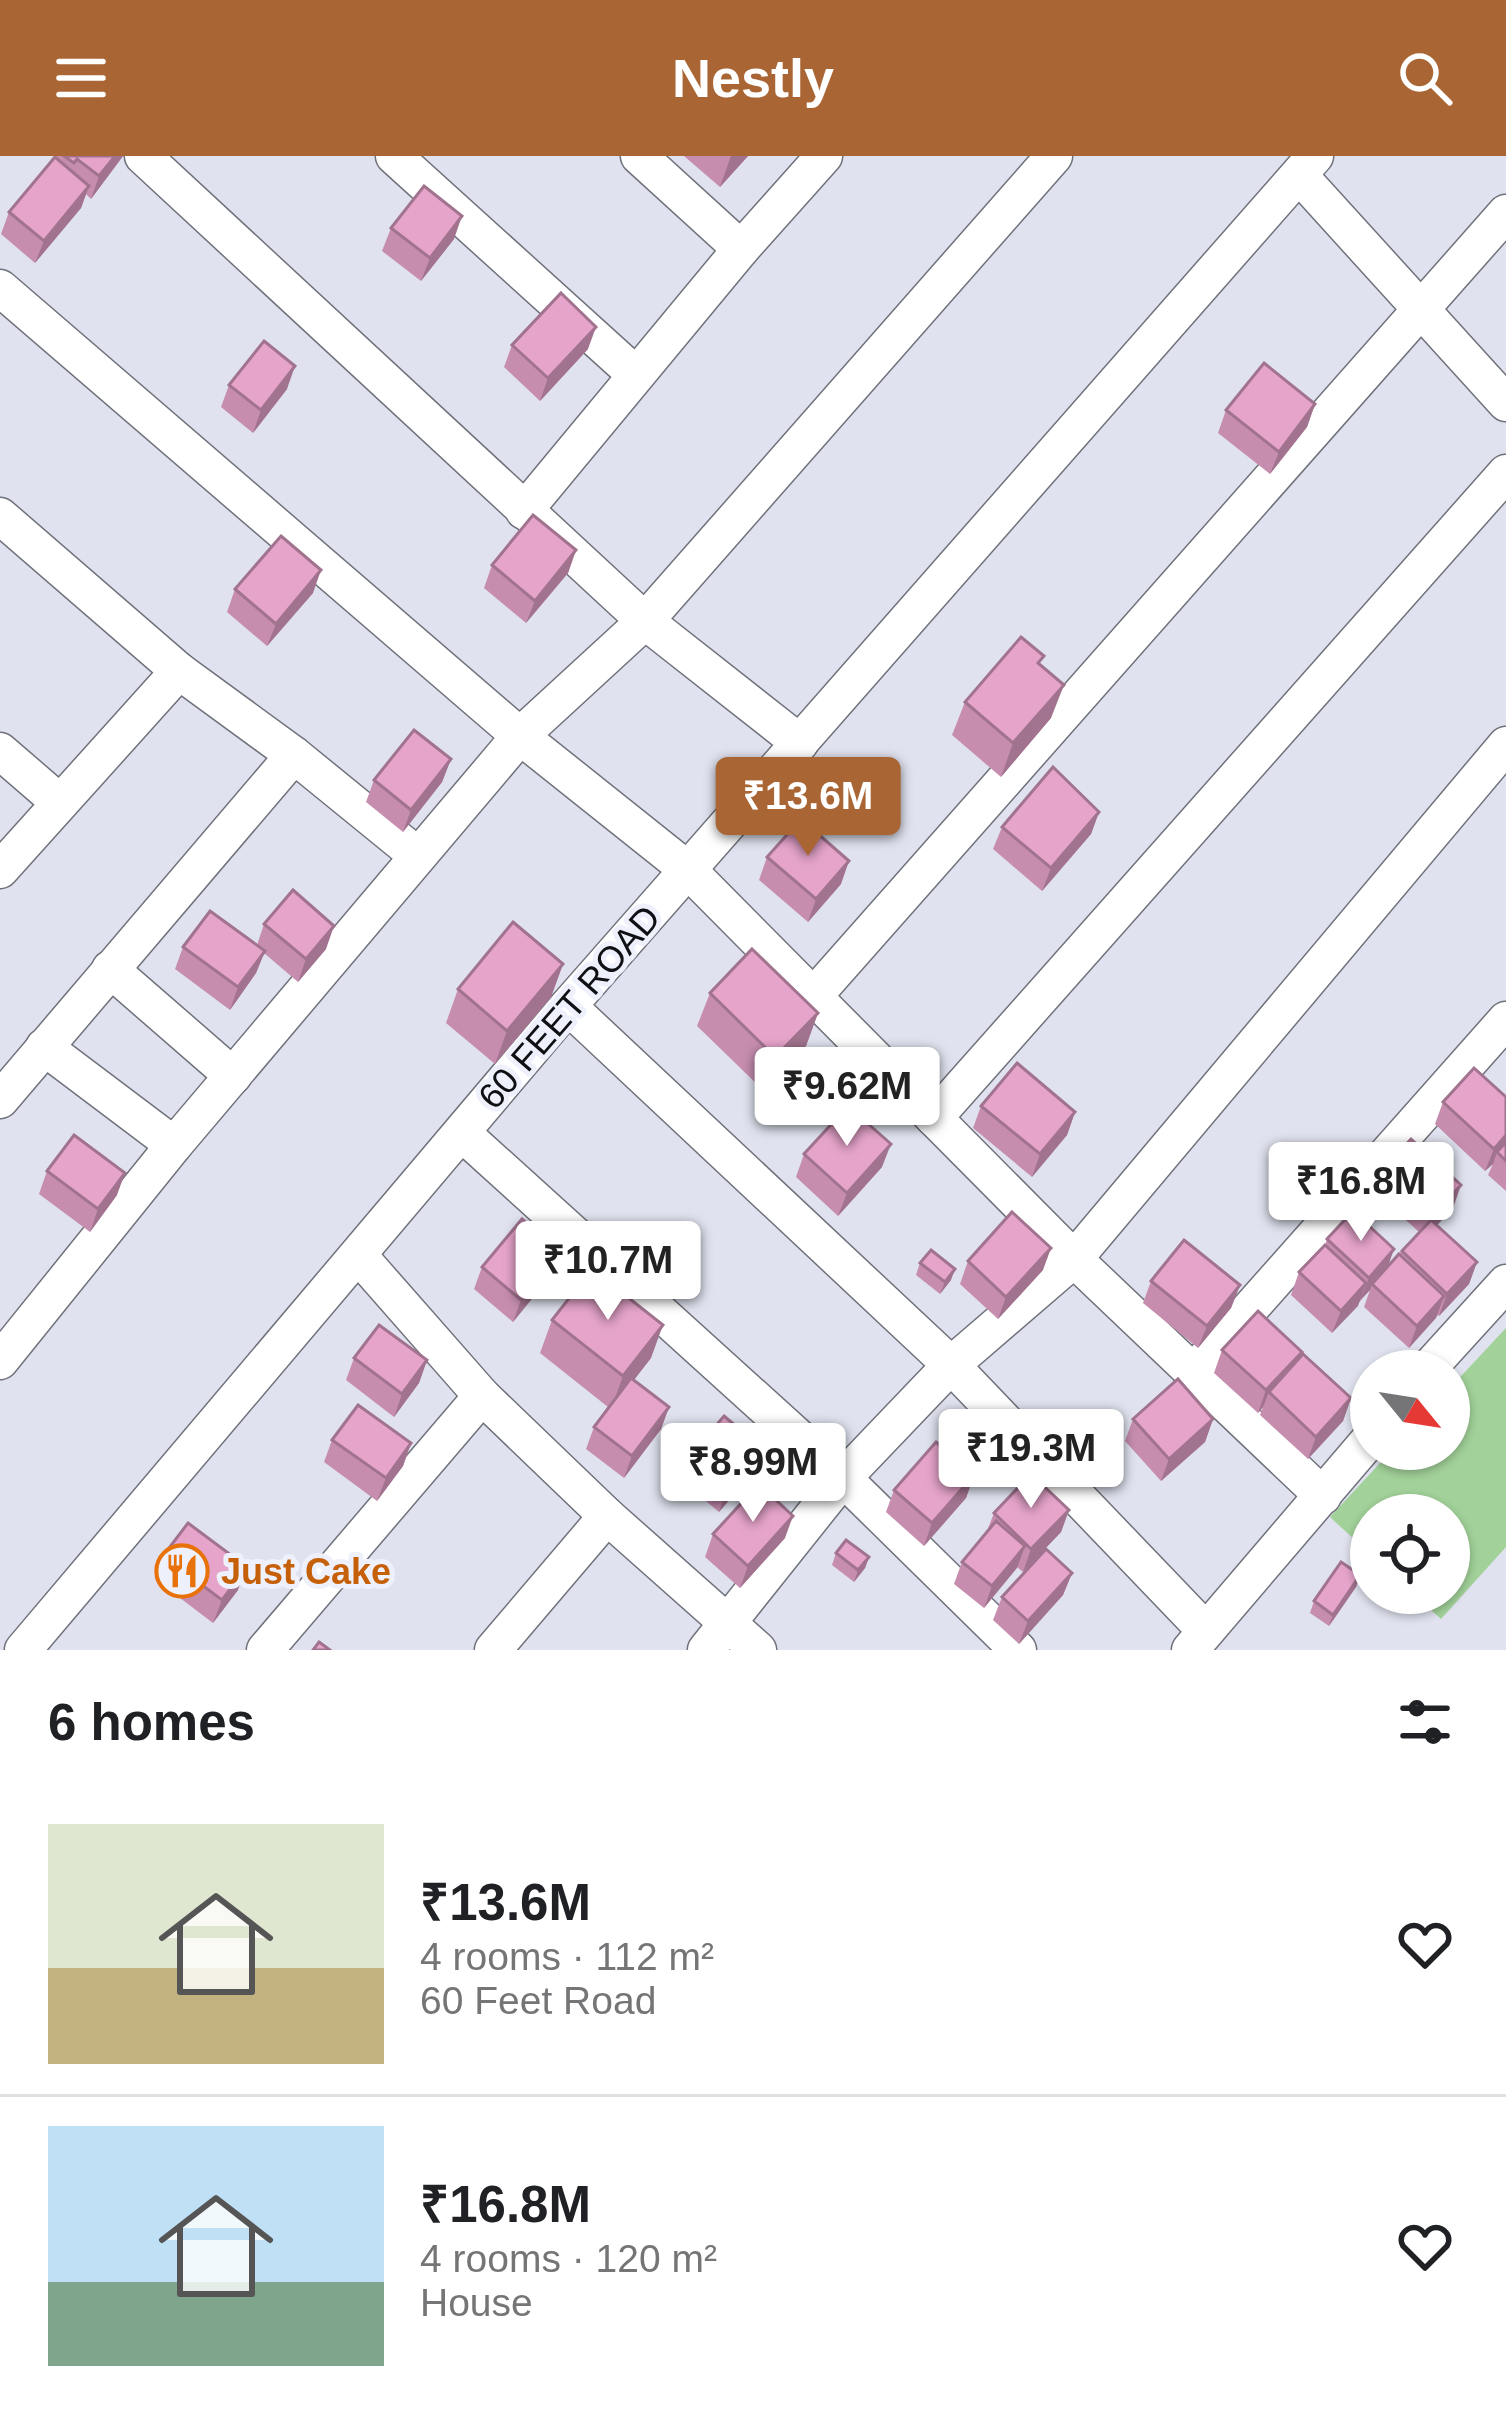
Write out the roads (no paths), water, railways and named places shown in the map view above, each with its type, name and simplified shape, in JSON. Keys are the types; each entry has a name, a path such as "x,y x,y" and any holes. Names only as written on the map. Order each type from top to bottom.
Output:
{"street":[{"path":"143,156 645,621 800,743"},
{"path":"394,156 636,374"},
{"path":"639,156 741,249"},
{"path":"524,512 824,156"},
{"path":"0,1360 174,1145 520,736 645,621 1054,156"},
{"path":"1307,165 1423,311 1506,403"},
{"name":"60 FEET ROAD","path":"23,1650 568,1006 1307,165"},
{"path":"812,998 1506,213"},
{"path":"0,288 520,736 688,870 1074,1259 1323,1496"},
{"path":"934,1118 1506,473"},
{"path":"0,516 178,671 294,754 418,856"},
{"path":"0,870 178,671"},
{"path":"706,1650 844,1478 950,1365 1074,1259 1506,746"},
{"path":"0,751 58,802"},
{"path":"0,1100 294,754"},
{"path":"110,969 233,1076"},
{"path":"568,1006 950,1365 1198,1640 1350,1463"},
{"path":"1192,1374 1506,1020"},
{"path":"44,1047 174,1145"},
{"path":"462,1132 844,1478 1018,1650"},
{"path":"359,1256 482,1396 607,1516 758,1650"},
{"path":"1445,1350 1506,1283"},
{"path":"265,1650 482,1396"},
{"path":"493,1650 607,1516"}],"place":[{"name":"Just Cake","path":"182,1571"}]}
